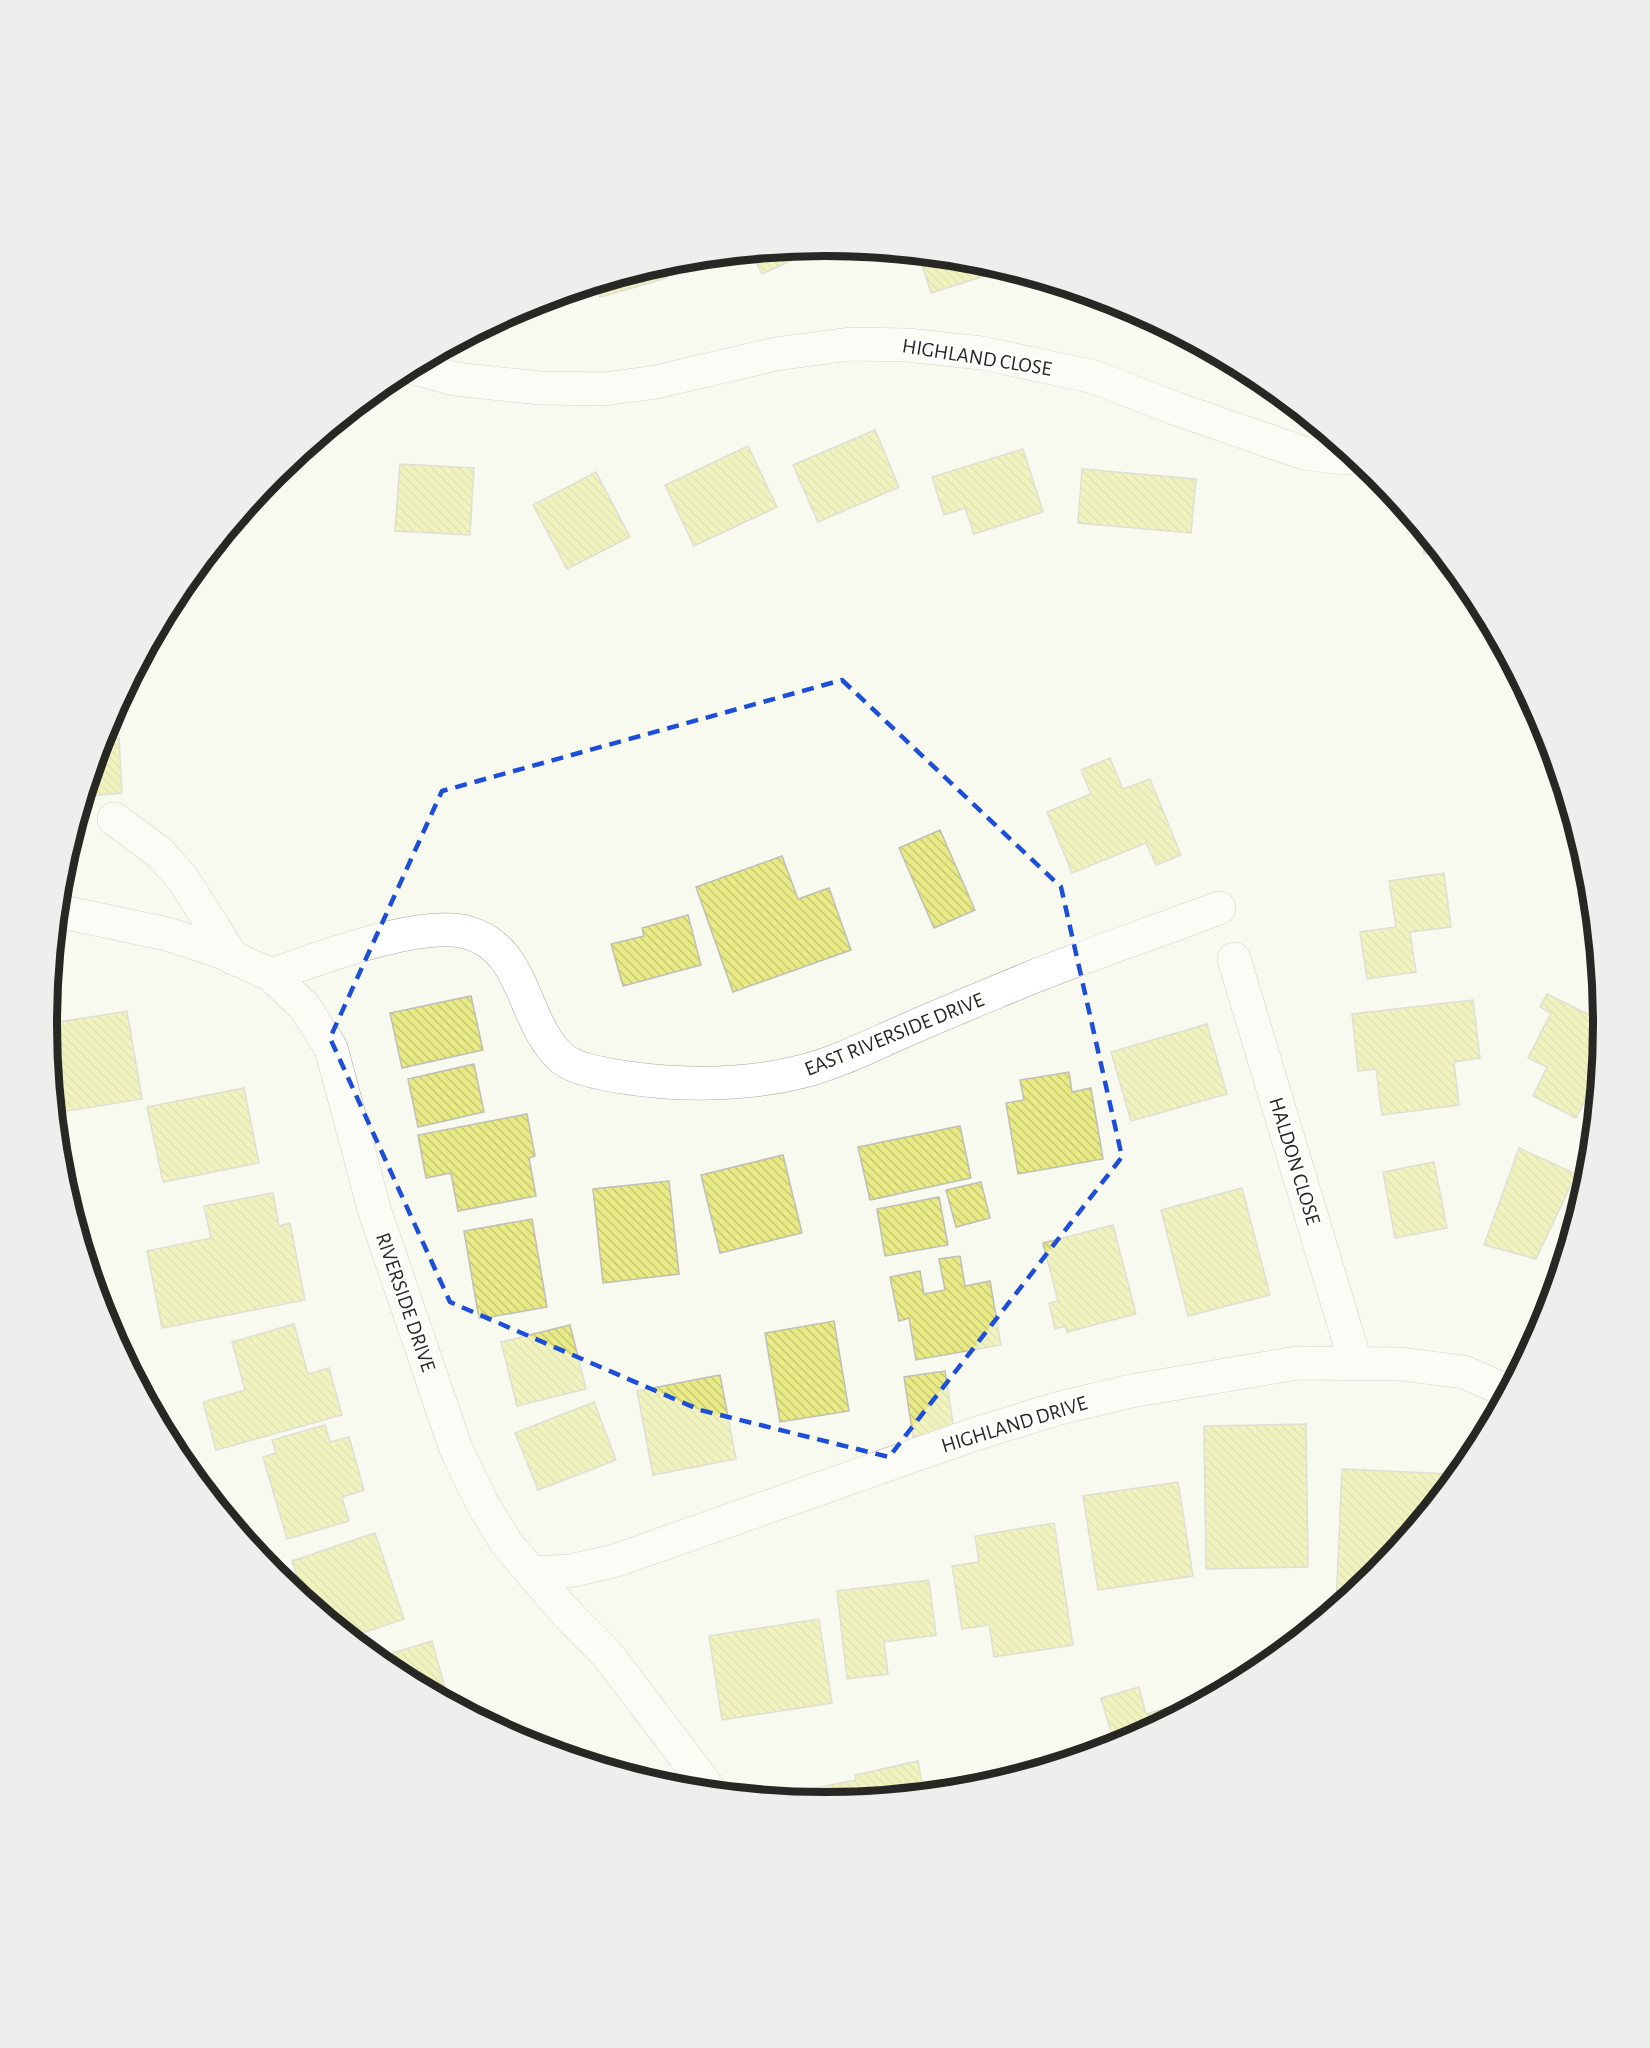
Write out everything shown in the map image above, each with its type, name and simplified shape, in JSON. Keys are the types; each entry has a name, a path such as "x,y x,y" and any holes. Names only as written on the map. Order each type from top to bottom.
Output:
{"street":[{"name":"HIGHLAND CLOSE","path":"423,370 455,379 540,388 604,388 656,382 776,354 850,344 907,345 982,353 1094,377 1174,408 1304,453 1343,458"},
{"path":"114,819 159,852 183,879 233,958"},
{"name":"EAST RIVERSIDE DRIVE","path":"271,975 335,953 398,936 450,930 466,932 483,939 507,959 536,1021 564,1060 584,1068 666,1082 724,1082 802,1072 843,1059 1032,978 1219,908"},
{"name":"RIVERSIDE DRIVE","path":"66,914 167,934 233,958 271,975 304,1006 331,1048 375,1212 456,1449 507,1544 568,1615 607,1654 704,1782"},
{"name":"HALDON CLOSE","path":"1234,959 1356,1364"},
{"name":"HIGHLAND DRIVE","path":"533,1573 569,1571 614,1560 962,1438 1056,1409 1131,1391 1297,1363 1400,1364 1464,1372 1501,1388"}],"highlighted area":[{"path":"842,680 1061,887 1122,1157 889,1457 700,1410 450,1302 330,1038 442,791"}],"building":[{"path":"800,257 762,274 755,260"},
{"path":"921,263 990,274 931,293"},
{"path":"666,273 667,278 600,297 598,291"},
{"path":"875,430 899,487 818,522 793,465"},
{"path":"748,446 777,507 694,546 665,485"},
{"path":"1023,449 1043,512 974,534 965,508 944,515 932,477"},
{"path":"400,464 474,468 470,535 395,531"},
{"path":"1082,469 1196,479 1191,533 1078,523"},
{"path":"596,472 630,537 567,569 533,505"},
{"path":"1424,544 1432,554 1424,554"},
{"path":"112,738 119,738 122,793 92,795 98,777"},
{"path":"1110,758 1123,789 1150,779 1181,855 1156,865 1146,843 1072,873 1047,812 1091,794 1081,770"},
{"path":"940,830 975,910 934,928 899,848"},
{"path":"782,856 798,899 829,888 851,950 733,992 696,887"},
{"path":"1444,873 1451,927 1410,932 1416,972 1367,979 1360,932 1396,927 1389,881"},
{"path":"688,915 701,965 623,986 611,944 644,936 642,928"},
{"path":"1547,994 1593,1016 1593,1029 1590,1035 1593,1036 1589,1092 1576,1118 1533,1096 1547,1067 1528,1058 1551,1013 1540,1007"},
{"path":"471,996 483,1050 402,1068 390,1013"},
{"path":"1473,1000 1480,1058 1454,1062 1459,1105 1382,1115 1376,1069 1358,1071 1352,1014"},
{"path":"127,1011 142,1099 63,1112 57,1022"},
{"path":"1207,1024 1227,1094 1131,1121 1111,1052"},
{"path":"474,1064 484,1112 418,1127 408,1079"},
{"path":"1069,1072 1072,1092 1091,1088 1103,1159 1018,1174 1006,1103 1024,1100 1020,1080"},
{"path":"244,1088 259,1163 163,1182 147,1107"},
{"path":"527,1114 535,1156 529,1158 536,1196 458,1211 451,1173 426,1178 418,1135"},
{"path":"960,1126 971,1178 870,1200 858,1147"},
{"path":"1519,1148 1576,1174 1536,1259 1484,1245"},
{"path":"783,1155 802,1233 720,1253 701,1175"},
{"path":"1434,1162 1447,1228 1395,1238 1383,1172"},
{"path":"669,1181 679,1274 603,1283 593,1189"},
{"path":"981,1182 990,1218 956,1227 946,1190"},
{"path":"1242,1188 1270,1295 1188,1316 1161,1210"},
{"path":"273,1193 279,1226 290,1223 305,1300 162,1328 147,1251 211,1238 204,1206"},
{"path":"939,1197 948,1245 885,1256 877,1209"},
{"path":"532,1219 547,1307 479,1319 464,1231"},
{"path":"1113,1225 1136,1314 1067,1332 1065,1326 1055,1329 1049,1303 1058,1301 1043,1243"},
{"path":"960,1256 965,1286 990,1281 1001,1345 916,1360 909,1318 899,1321 890,1277 920,1271 924,1294 945,1290 939,1259"},
{"path":"834,1321 849,1411 780,1422 765,1333"},
{"path":"294,1324 308,1374 329,1368 342,1415 216,1450 203,1402 245,1390 232,1342"},
{"path":"570,1325 586,1389 517,1406 501,1342"},
{"path":"945,1371 954,1430 913,1437 904,1377"},
{"path":"720,1375 736,1459 653,1475 637,1391"},
{"path":"594,1402 616,1460 538,1490 515,1433"},
{"path":"1306,1424 1308,1567 1206,1569 1204,1426"},
{"path":"325,1425 330,1442 349,1437 364,1490 342,1497 349,1521 287,1539 263,1457 276,1453 272,1440"},
{"path":"1342,1469 1447,1474 1402,1530 1368,1567 1336,1596"},
{"path":"1178,1482 1193,1576 1098,1590 1083,1496"},
{"path":"1054,1523 1073,1645 994,1657 989,1625 962,1629 952,1566 979,1562 975,1536"},
{"path":"375,1533 404,1619 359,1634 299,1583 292,1561"},
{"path":"929,1580 936,1635 884,1642 888,1674 847,1679 837,1591"},
{"path":"819,1619 832,1703 722,1720 709,1636"},
{"path":"432,1641 446,1692 398,1663 387,1655"},
{"path":"1139,1687 1146,1714 1181,1704 1112,1736 1101,1698"},
{"path":"918,1761 923,1785 875,1790 812,1791 811,1789 856,1780 855,1775"}]}
